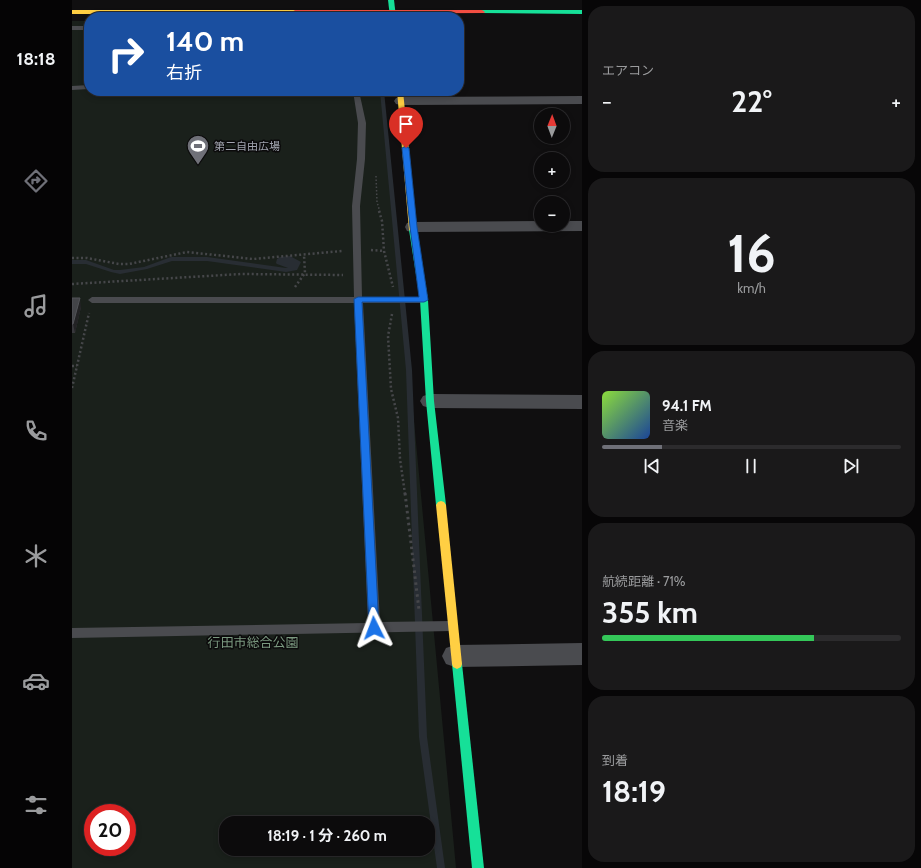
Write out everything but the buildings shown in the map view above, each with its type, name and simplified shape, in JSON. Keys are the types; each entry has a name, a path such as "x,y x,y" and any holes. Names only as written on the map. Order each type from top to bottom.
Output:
{"main road":[{"path":"72,12 582,4"},
{"path":"72,5 392,8 582,12"},
{"path":"400,96 413,227 424,300 430,401 455,656 478,868"}],"street":[{"path":"400,96 582,100"},
{"path":"413,227 582,226"},
{"path":"430,401 582,402"},
{"path":"455,656 582,654"}],"lane":[{"path":"72,28 84,28"},
{"path":"72,88 84,87"},
{"path":"357,96 362,123 361,159 356,206 357,276 374,628"},
{"path":"92,300 424,300"},
{"path":"72,633 452,626"}],"path":[{"path":"373,96 373,103"},
{"path":"376,169 377,202 382,221 384,251 395,300 388,336 392,389 398,418 400,459 411,531 421,627"},
{"path":"72,258 87,258 119,264 129,264 187,252 253,259 357,250 384,251"},
{"path":"286,299 305,273 304,255"},
{"path":"72,284 241,274 305,273 357,276"},
{"path":"72,388 92,300 94,283"},
{"path":"72,366 77,366"}],"green space":[{"name":"行田市総合公園","path":"72,21 84,21 84,96 383,96 456,868 72,868"}],"waterway":[{"path":"382,96 409,370 423,737 441,868"},
{"path":"72,262 86,262 120,272 145,268 171,259 207,259 286,270 295,269 298,262 290,258 280,259 279,263 289,267 293,265 289,260 283,263 287,265 288,263"}],"traffic: fast":[{"path":"391,0 392,12"},
{"path":"482,12 582,12"},
{"path":"413,230 424,300 430,401 441,505"},
{"path":"457,664 478,868"}],"traffic: slow":[{"path":"72,12 295,12"},
{"path":"400,96 413,230"},
{"path":"441,505 457,664"}],"traffic: jam":[{"path":"295,12 482,12"}],"place":[{"name":"第二自由広場","path":"198,166"}],"route":[{"path":"374,628 358,299 424,300 413,227 406,148"}]}
